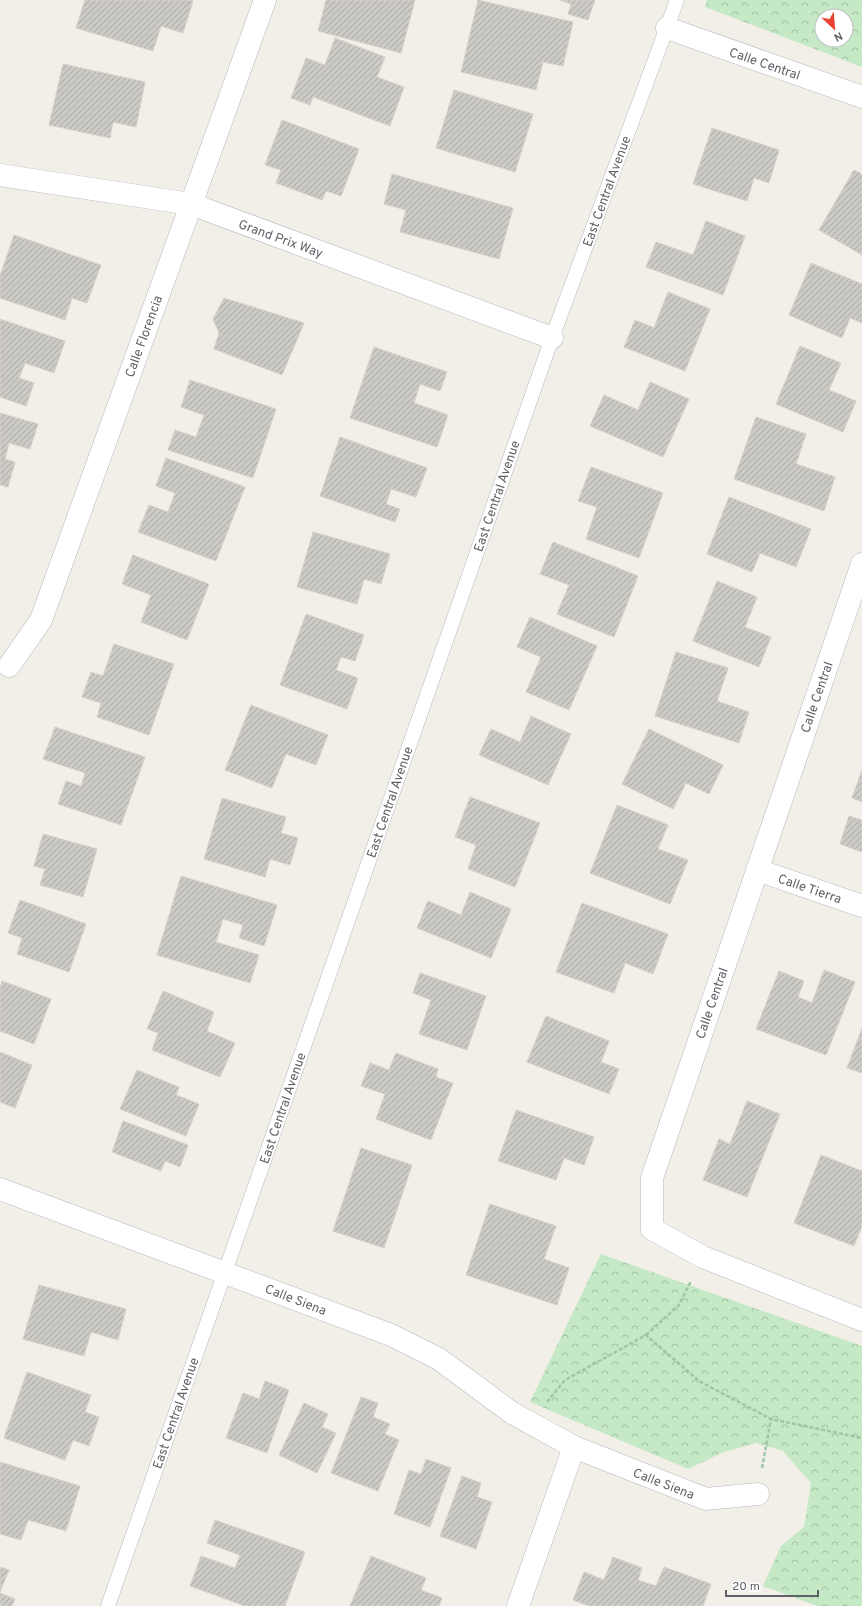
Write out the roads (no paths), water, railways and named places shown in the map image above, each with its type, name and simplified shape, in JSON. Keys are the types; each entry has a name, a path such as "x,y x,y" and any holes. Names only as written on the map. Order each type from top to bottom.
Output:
{"street":[{"name":"Calle Florencia","path":"9,666 41,620 266,0"},
{"name":"Calle Central","path":"667,28 862,97"},
{"name":"Grand Prix Way","path":"0,175 191,204 552,338"},
{"name":"Calle Central","path":"862,564 652,1178 652,1229 703,1257 862,1320"},
{"name":"Calle Tierra","path":"757,870 862,906"},
{"name":"Calle Siena","path":"0,1189 398,1338 439,1359 512,1413 574,1447 706,1499 758,1494"},
{"path":"518,1606 574,1447"}],"lane":[{"name":"East Central Avenue","path":"108,1606 552,338 677,0"}]}
